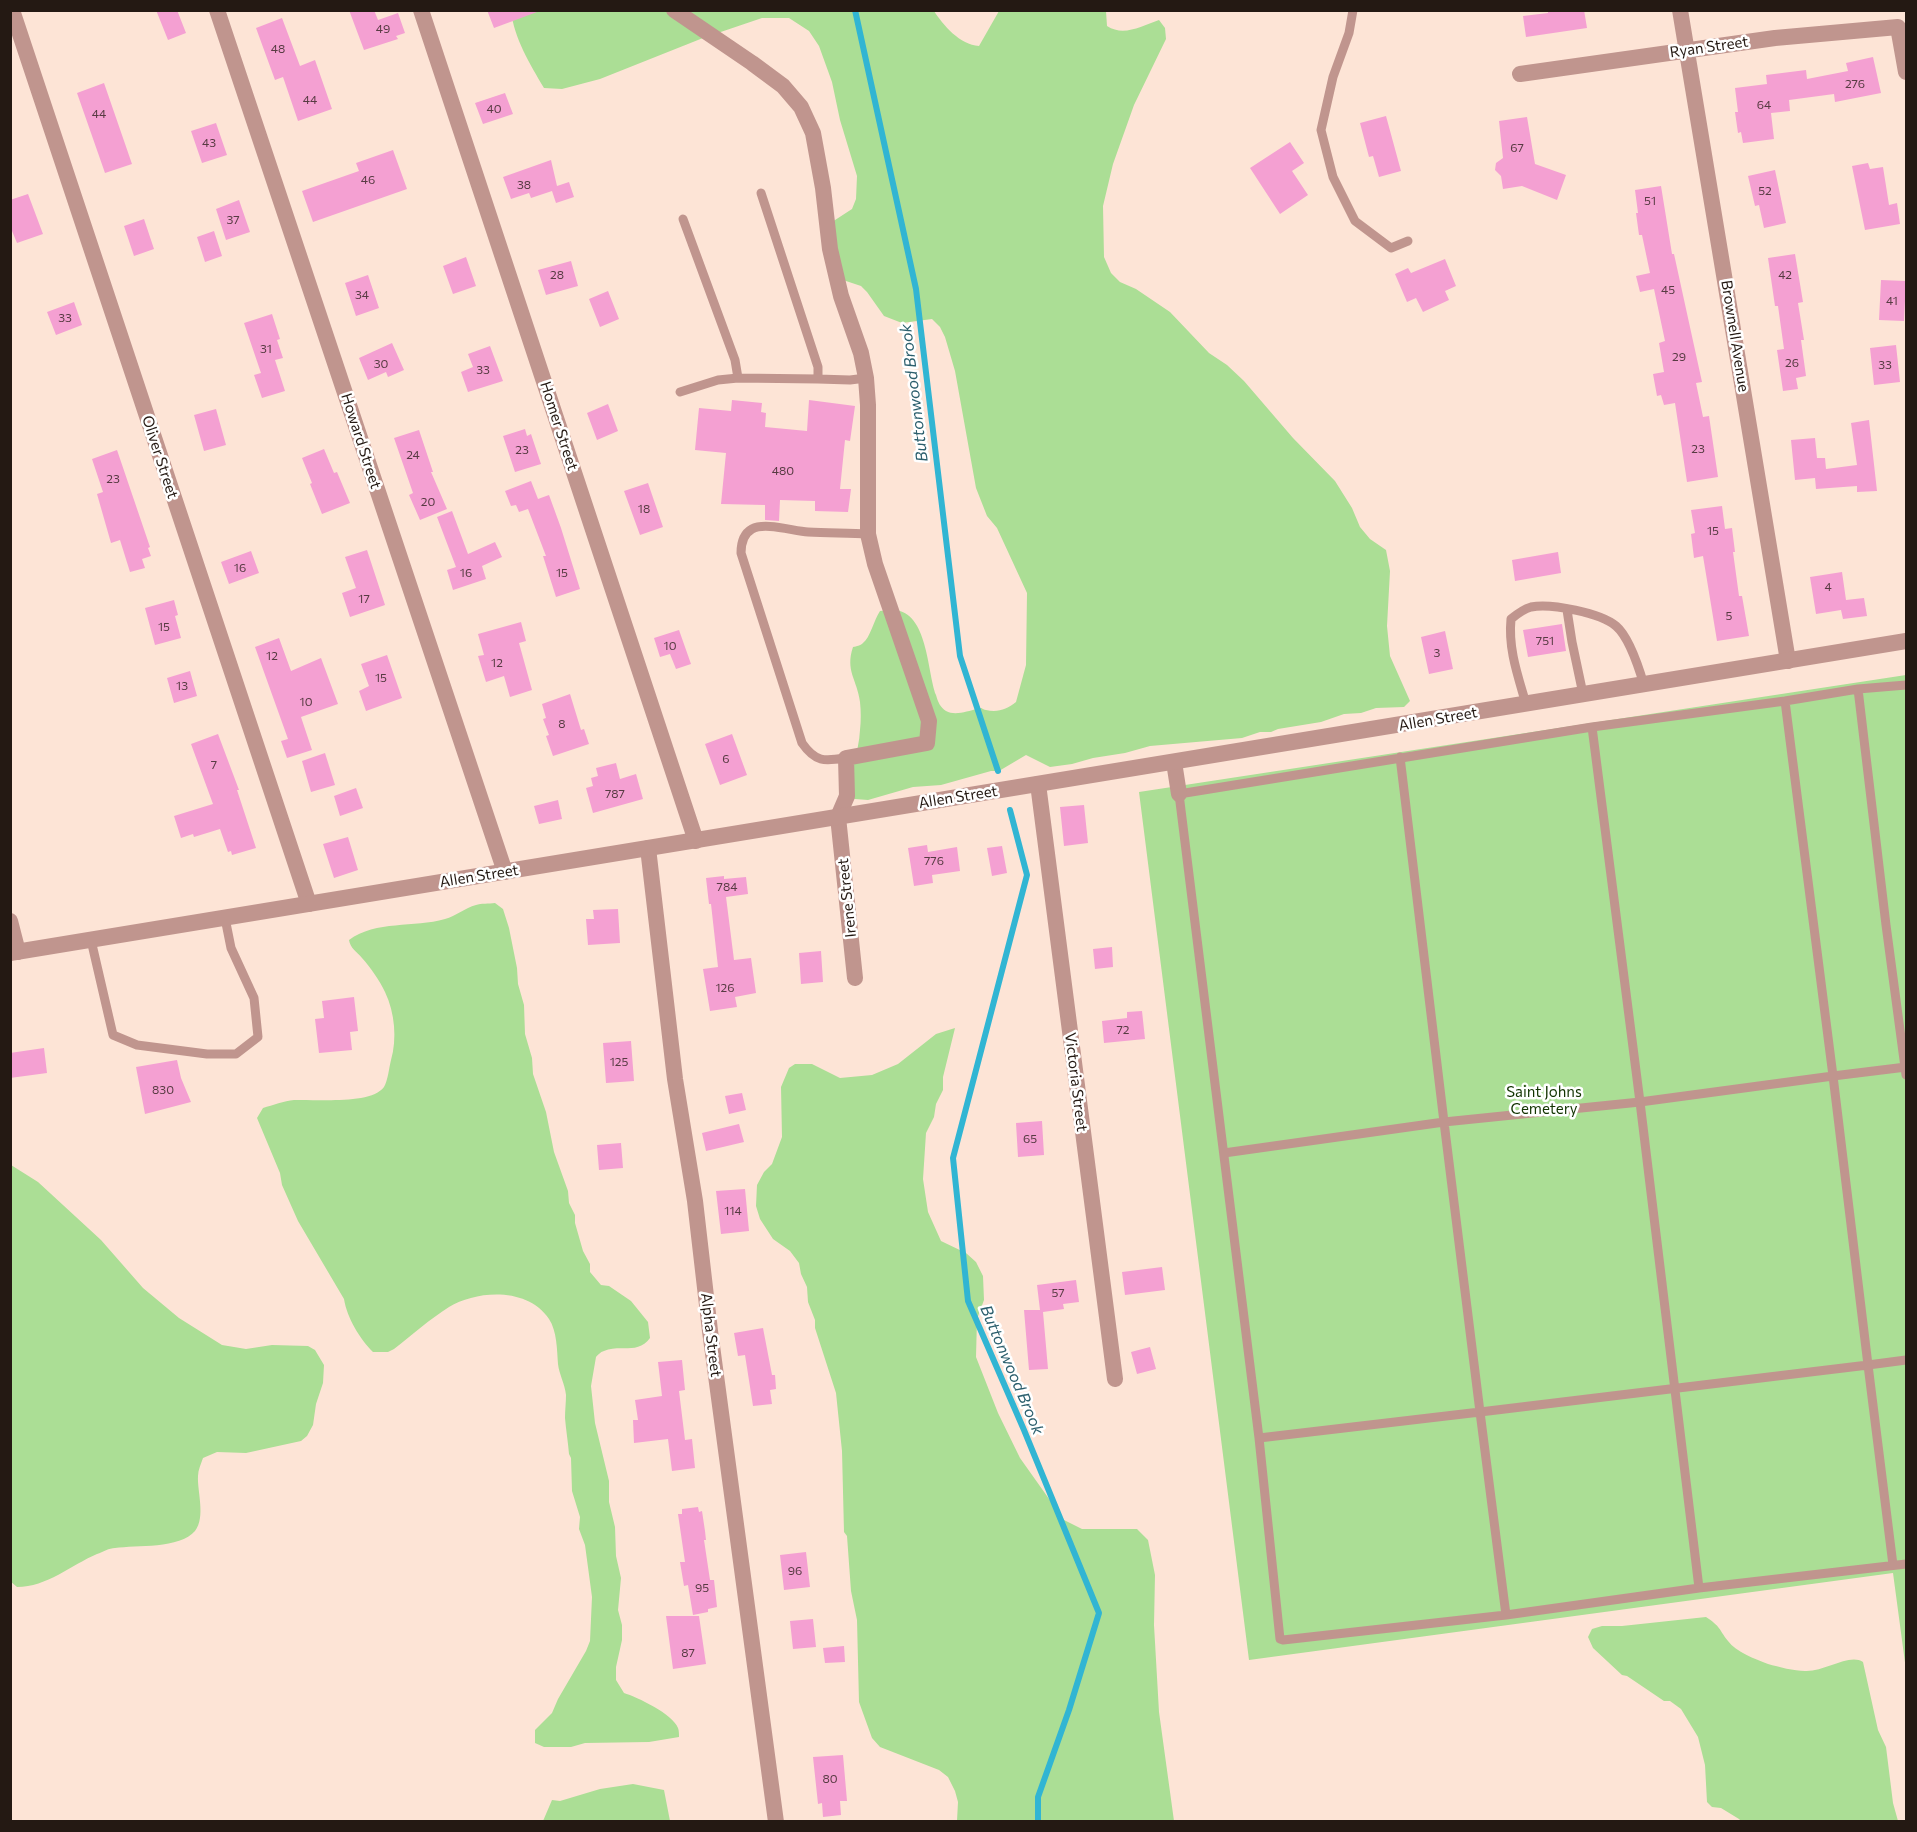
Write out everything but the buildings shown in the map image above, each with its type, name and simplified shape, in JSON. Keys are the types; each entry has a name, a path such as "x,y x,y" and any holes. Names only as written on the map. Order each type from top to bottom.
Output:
{"street":[{"name":"Oliver Street","path":"12,10 309,904"},
{"name":"Howard Street","path":"217,10 505,872"},
{"name":"Homer Street","path":"421,10 696,841"},
{"path":"674,10 783,86 801,107 813,133 824,188 831,249 841,296 861,353 868,405 868,534 875,564 928,721 927,743 846,758 847,796 838,817"},
{"name":"Brownell Avenue","path":"1680,10 1788,661"},
{"name":"Ryan Street","path":"1520,74 1813,34 1898,27 1906,72"},
{"name":"Allen Street","path":"14,953 1906,641"},
{"path":"1174,762 1179,794"},
{"name":"Victoria Street","path":"1038,784 1115,1379"},
{"name":"Irene Street","path":"838,817 855,978"},
{"name":"Alpha Street","path":"648,848 675,1079 695,1201 710,1331 777,1821"},
{"path":"10,921 14,953"}],"lane":[{"path":"1353,10 1349,33 1333,77 1321,130 1333,177 1355,221 1391,248 1408,241"},
{"path":"761,193 818,367 818,379"},
{"path":"683,219 735,360 738,378"},
{"path":"680,392 718,380 738,378 850,380 866,378"},
{"path":"846,758 826,761 809,753 802,743 741,553 741,543 753,528 868,534"},
{"path":"1526,704 1511,650 1511,619 1519,612 1531,607 1551,607 1595,614 1617,626 1638,665 1644,685"},
{"path":"1568,609 1583,694"},
{"path":"1906,684 1592,727 1179,794 1224,1153 1280,1639 1506,1615 1699,1588 1906,1564"},
{"path":"1224,1153 1444,1122 1640,1102 1833,1076 1906,1069 1858,689"},
{"path":"1785,701 1893,1565"},
{"path":"1592,727 1699,1588"},
{"path":"1400,757 1506,1615"},
{"path":"91,940 113,1035 137,1045 207,1054 236,1054 258,1037 254,998 231,948 225,918"},
{"path":"1258,1438 1906,1360"}],"green space":[{"path":"511,11 934,11 947,28 959,38 979,46 999,11 1106,11 1107,26 1120,31 1159,20 1165,28 1166,39 1134,105 1113,164 1103,206 1104,257 1111,273 1120,282 1136,289 1170,312 1209,353 1227,365 1244,381 1293,438 1335,481 1352,508 1360,527 1370,539 1386,550 1390,571 1387,626 1390,656 1410,701 1404,707 1376,708 1361,713 1344,714 1321,722 1260,732 1242,738 1150,746 1072,764 1050,767 1026,755 999,771 991,771 941,785 913,787 868,800 842,798 856,756 861,723 859,694 851,669 851,655 853,647 862,644 868,637 880,611 892,610 905,613 914,621 924,644 938,700 946,711 961,713 981,708 998,711 1009,707 1016,702 1026,665 1027,593 997,528 987,516 976,488 955,371 945,337 940,327 932,319 902,323 884,316 861,286 843,280 832,222 852,209 856,199 857,176 840,120 832,82 819,46 809,31 789,18 762,18 703,38 600,79 562,89 544,88 519,41"},
{"name":"Saint Johns Cemetery","path":"1906,675 1906,1670 1893,1573 1249,1660 1139,792"},
{"path":"495,903 503,909 509,928 518,984 524,1005 525,1034 532,1058 533,1074 546,1112 554,1152 568,1191 569,1203 575,1215 583,1251 590,1264 590,1272 601,1285 609,1286 631,1301 648,1322 650,1338 645,1343 634,1348 610,1349 601,1352 596,1357 591,1386 595,1423 609,1481 609,1502 615,1527 616,1556 621,1578 618,1610 622,1625 622,1640 616,1667 616,1680 624,1693 645,1702 669,1717 678,1728 679,1737 649,1742 585,1743 571,1747 544,1747 535,1743 535,1730 552,1713 590,1641 592,1597 585,1545 579,1529 580,1517 572,1491 571,1458 565,1418 566,1395 559,1368 555,1335 549,1319 528,1301 516,1297 487,1295 473,1297 449,1307 394,1349 388,1352 373,1352 355,1328 344,1299 298,1221 257,1118 263,1108 282,1102 355,1099 377,1093 384,1087 394,1043 391,1009 380,983 352,948 349,940 371,930 433,922 449,918 478,904"},
{"path":"955,1028 943,1077 943,1090 926,1133 923,1179 928,1212 941,1241 966,1253 976,1262 983,1276 984,1300 977,1319 976,1357 998,1413 1020,1458 1064,1520 1082,1529 1137,1529 1148,1540 1155,1575 1154,1625 1159,1712 1174,1821 957,1821 958,1802 948,1777 939,1770 880,1747 872,1738 859,1702 857,1620 851,1591 847,1536 844,1532 842,1451 836,1393 815,1328 815,1320 808,1302 807,1287 799,1263 790,1251 773,1239 760,1219 756,1206 757,1185 764,1172 772,1164 782,1137 781,1087 789,1068 795,1064 812,1064 840,1078 872,1075 898,1064 936,1034"},
{"path":"11,1165 38,1182 101,1240 143,1288 179,1318 222,1345 246,1349 272,1345 308,1346 315,1350 324,1365 323,1383 316,1404 313,1425 301,1441 246,1453 217,1452 203,1458 198,1476 200,1519 195,1531 188,1537 157,1545 110,1549 49,1579 17,1587 10,1581"},
{"path":"1706,1617 1717,1626 1736,1649 1768,1664 1791,1670 1813,1671 1844,1661 1863,1662 1878,1730 1886,1747 1893,1803 1898,1821 1741,1821 1721,1808 1712,1807 1707,1802 1705,1765 1698,1737 1681,1709 1622,1675 1593,1648 1588,1637 1592,1629 1602,1626"},
{"path":"633,1784 664,1790 670,1821 543,1821 552,1800 560,1801 600,1789"}],"waterway":[{"name":"Buttonwood Brook","path":"855,10 916,289 960,656 998,771"},
{"name":"Buttonwood Brook","path":"1010,810 1027,875 953,1158 968,1301 1099,1613 1069,1710 1038,1797 1038,1822"}]}
